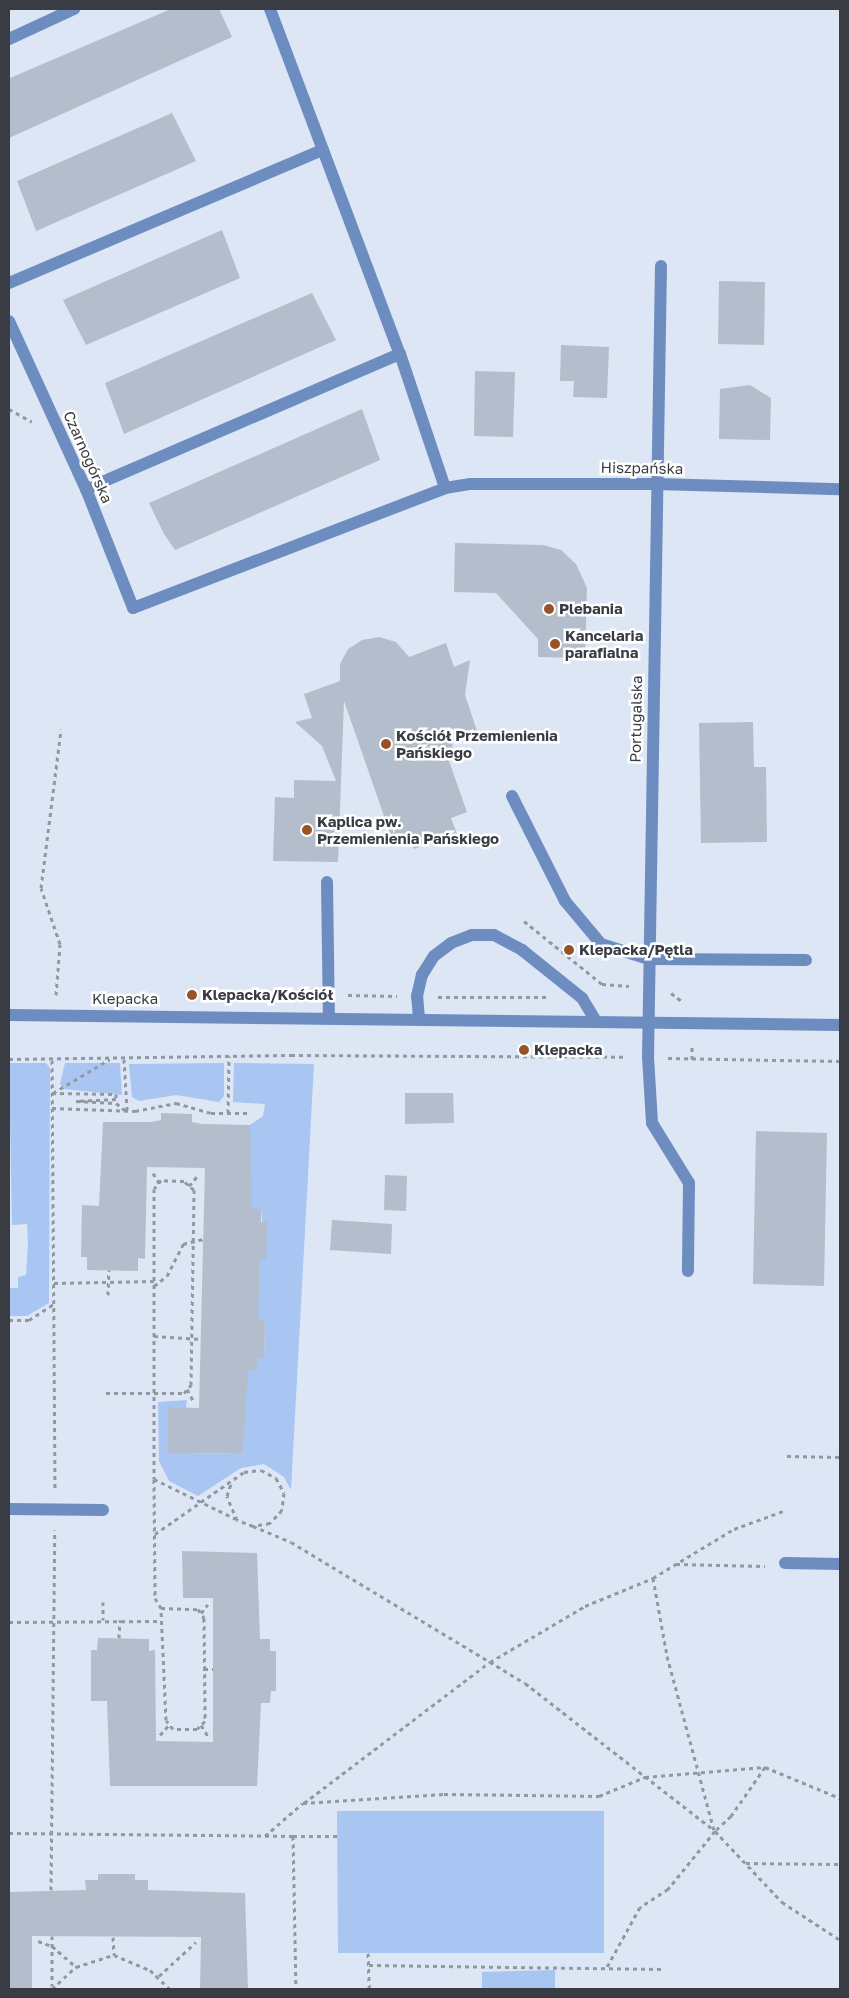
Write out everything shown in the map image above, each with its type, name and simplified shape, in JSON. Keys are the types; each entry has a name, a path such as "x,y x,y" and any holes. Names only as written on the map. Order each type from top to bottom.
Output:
{"street":[{"path":"9,39 74,9"},
{"path":"270,9 400,354 445,488"},
{"path":"9,283 323,150"},
{"name":"Portugalska","path":"661,266 647,1021 652,1123 689,1183 688,1271"},
{"name":"Czarnogórska","path":"9,321 86,489 133,608"},
{"path":"86,489 400,354"},
{"name":"Hiszpańska","path":"133,608 445,488 471,484 656,484 840,489"},
{"path":"512,796 565,901 601,944 649,959 806,960"},
{"path":"327,882 329,1017"},
{"path":"419,1018 417,996 422,975 434,956 465,938 494,936 522,950 582,998 594,1020"},
{"name":"Klepacka","path":"9,1015 594,1020 840,1025"},
{"path":"9,1509 103,1510"},
{"path":"785,1563 840,1564"}],"path":[{"path":"56,996 60,944 41,888 61,729"},
{"path":"328,995 582,998 602,984 524,921"},
{"path":"228,1113 229,1056"},
{"path":"9,1059 52,1060 229,1056 840,1061"},
{"path":"124,1058 127,1111"},
{"path":"52,1093 110,1059"},
{"path":"51,1890 50,1834 55,1818 52,1060"},
{"path":"52,1093 116,1094 116,1099 76,1101 116,1103 127,1111"},
{"path":"52,1108 127,1111 176,1103 228,1113 251,1113"},
{"path":"152,1173 159,1183"},
{"path":"189,1186 200,1174"},
{"path":"106,1393 154,1394 187,1390 191,1385 194,1190 184,1181 159,1183 154,1189 154,1281 154,1287 154,1336 154,1394 154,1479 155,1598 161,1608 160,1621 169,1724 173,1729 200,1726 205,1722 201,1613 208,1604"},
{"path":"154,1287 167,1276 183,1244 193,1239 203,1239"},
{"path":"108,1295 109,1270"},
{"path":"54,1284 154,1281"},
{"path":"9,1320 29,1320 54,1304"},
{"path":"154,1336 201,1339"},
{"path":"187,1390 194,1402"},
{"path":"787,1456 840,1457"},
{"path":"155,1535 231,1484 244,1472 261,1470 276,1478 284,1493 282,1510 270,1523 253,1526"},
{"path":"154,1479 237,1520 291,1542 525,1683 715,1831 782,1902 840,1940"},
{"path":"231,1484 227,1496 237,1520"},
{"path":"265,1836 303,1803 490,1662 585,1606 653,1578 734,1529 786,1510"},
{"path":"676,1564 746,1569 785,1563"},
{"path":"653,1578 668,1656 715,1831"},
{"path":"103,1602 103,1620"},
{"path":"161,1608 198,1609 201,1613"},
{"path":"9,1622 55,1620 160,1621"},
{"path":"119,1638 120,1620"},
{"path":"204,1669 213,1668"},
{"path":"160,1735 169,1724"},
{"path":"200,1726 208,1736"},
{"path":"303,1803 444,1794 599,1796 645,1777 765,1767 840,1798"},
{"path":"607,1967 640,1908 668,1889 715,1831 731,1816 765,1767"},
{"path":"9,1833 338,1836"},
{"path":"293,1836 296,1989"},
{"path":"745,1863 840,1864"},
{"path":"52,1936 52,1988"},
{"path":"113,1937 114,1956"},
{"path":"38,1941 52,1946 76,1967"},
{"path":"159,1976 196,1942"},
{"path":"368,1953 369,1989"},
{"path":"52,1988 76,1967 114,1956 159,1976 170,1989"},
{"path":"369,1965 664,1969"}],"shaded area":[{"path":"9,1063 46,1063 50,1068 49,1303 27,1316 9,1316 9,1288 18,1288 18,1277 26,1275 28,1244 27,1224 12,1225"},
{"path":"65,1063 120,1063 122,1095 64,1089 60,1084"},
{"path":"224,1063 224,1096 219,1102 176,1095 139,1101 132,1097 129,1064"},
{"path":"234,1063 314,1064 291,1490 284,1477 264,1464 241,1468 198,1496 169,1481 159,1461 158,1402 187,1400 186,1408 168,1407 168,1454 243,1453 247,1370 257,1370 257,1357 264,1357 265,1320 258,1319 258,1306 260,1260 266,1260 261,1209 252,1209 249,1173 250,1125 263,1116 265,1104 233,1102"},
{"path":"337,1811 604,1811 604,1953 338,1953"},
{"path":"555,1970 555,1989 482,1989 482,1972"}],"building":[{"path":"171,9 219,9 232,37 9,138 10,78"},
{"path":"172,113 196,161 36,231 17,181"},
{"path":"222,230 240,278 86,345 63,300"},
{"path":"719,281 765,282 764,345 718,344"},
{"path":"312,293 336,340 124,434 105,383"},
{"path":"561,345 609,347 607,398 573,397 574,381 560,381"},
{"path":"475,371 515,372 513,437 474,436"},
{"path":"750,385 771,398 770,440 719,439 720,389"},
{"path":"362,409 380,460 175,550 164,534 149,503"},
{"name":"Plebania","path":"455,543 543,545 561,550 576,564 587,588 585,658 538,657 538,639 496,593 454,592"},
{"name":"Kościół Przemienienia Pańskiego","path":"379,637 396,642 409,657 446,643 454,667 470,660 465,695 478,734 453,743 449,761 467,812 451,818 457,834 414,849 408,833 392,839 344,701 338,862 273,861 275,797 294,798 294,780 336,781 322,746 295,722 312,718 304,694 340,681 340,664 348,649 362,640"},
{"path":"753,722 754,767 766,767 767,842 701,843 699,723"},
{"path":"405,1093 453,1093 454,1123 405,1124"},
{"path":"161,1113 192,1114 192,1122 202,1124 250,1125 252,1209 261,1209 261,1222 267,1222 266,1260 260,1260 258,1319 265,1320 264,1358 257,1357 257,1370 248,1370 243,1453 168,1454 168,1407 199,1408 205,1168 147,1167 145,1259 138,1258 138,1271 87,1270 87,1257 81,1257 82,1205 99,1206 103,1122 152,1122 161,1120"},
{"path":"756,1131 827,1133 824,1286 753,1284"},
{"path":"385,1175 407,1176 406,1211 384,1210"},
{"path":"332,1220 392,1224 391,1254 330,1250"},
{"path":"182,1551 257,1553 260,1639 270,1639 270,1651 276,1651 276,1691 271,1691 270,1703 261,1703 257,1786 110,1786 107,1701 91,1701 91,1650 97,1650 98,1638 149,1639 149,1651 155,1650 156,1741 213,1742 213,1598 183,1598"},
{"path":"98,1874 135,1874 135,1880 148,1880 148,1890 245,1893 248,1989 200,1989 201,1937 32,1936 32,1989 9,1989 9,1892 86,1890 85,1880 98,1880"}],"place":[{"name":"Plebania","path":"549,609"},
{"name":"Kancelaria parafialna","path":"555,644"},
{"name":"Kościół Przemienienia Pańskiego","path":"386,744"},
{"name":"Kaplica pw. Przemienienia Pańskiego","path":"307,830"},
{"name":"Klepacka/Pętla","path":"569,950"},
{"name":"Klepacka/Kościół","path":"192,995"},
{"name":"Klepacka","path":"524,1050"}]}
